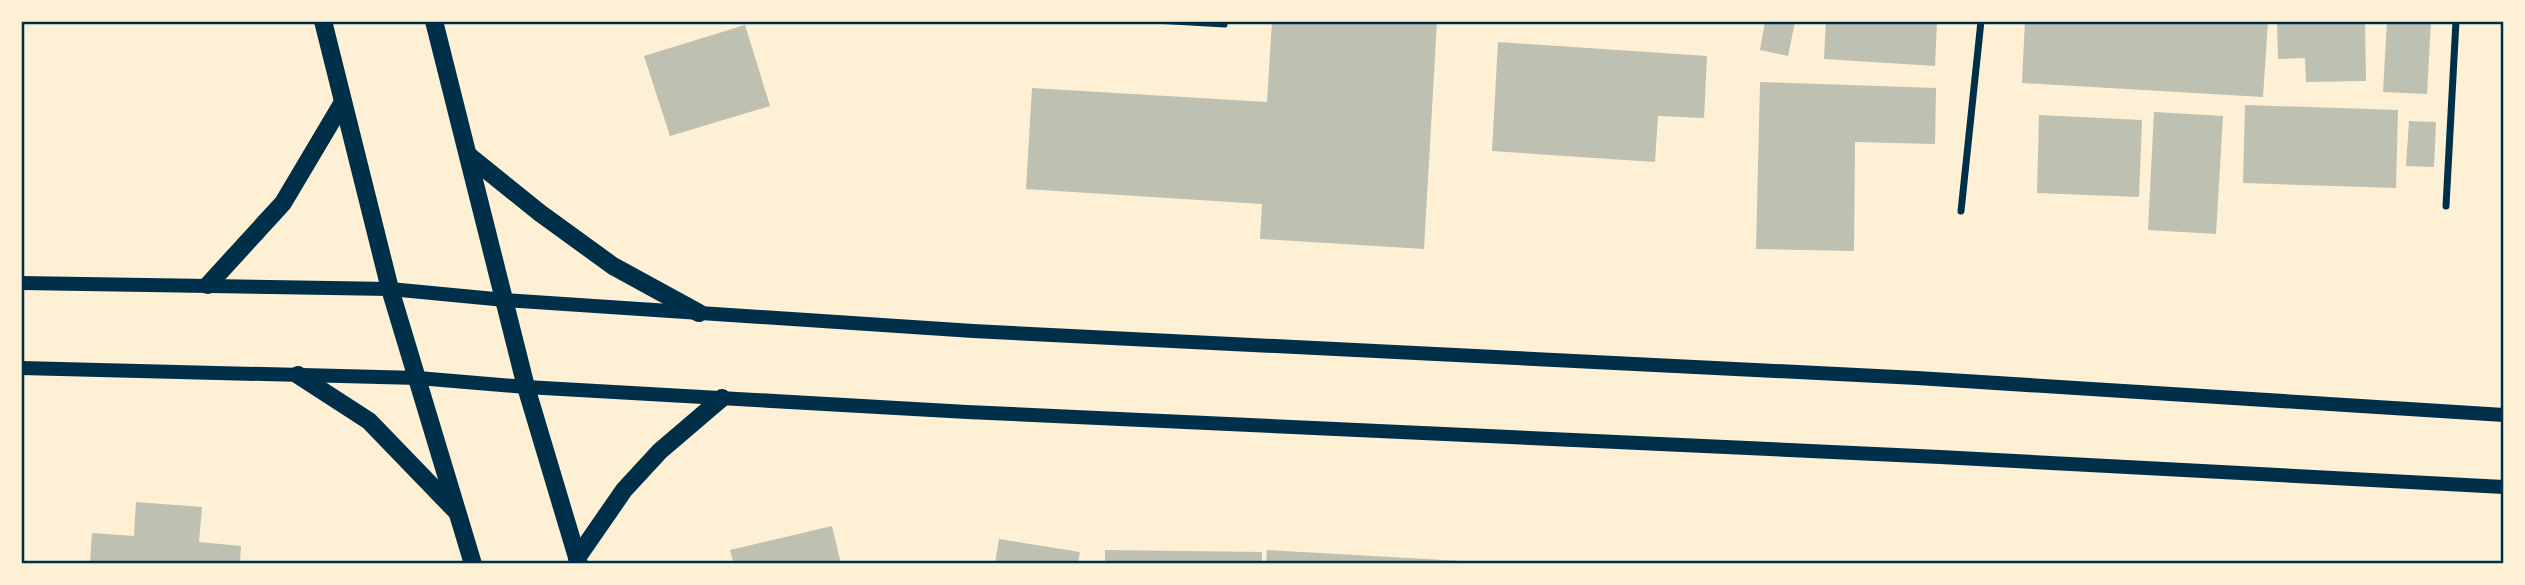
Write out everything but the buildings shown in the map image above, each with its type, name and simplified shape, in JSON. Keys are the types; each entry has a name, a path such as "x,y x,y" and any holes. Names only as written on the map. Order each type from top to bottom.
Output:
{"main road":[{"path":"323,21 390,289 474,564"},
{"path":"434,21 526,387 578,561"},
{"path":"208,285 282,204 343,102"},
{"path":"468,155 613,267 699,313"},
{"path":"21,283 390,289 505,300 973,331 1917,378 2504,415"},
{"path":"21,368 418,378 722,398 2504,487"},
{"path":"298,375 369,421 459,515"},
{"path":"578,561 624,490 660,451 722,398"}],"street":[{"path":"1961,211 1981,21"},
{"path":"2446,206 2456,21"}],"lane":[{"path":"1155,21 1225,25"}]}
